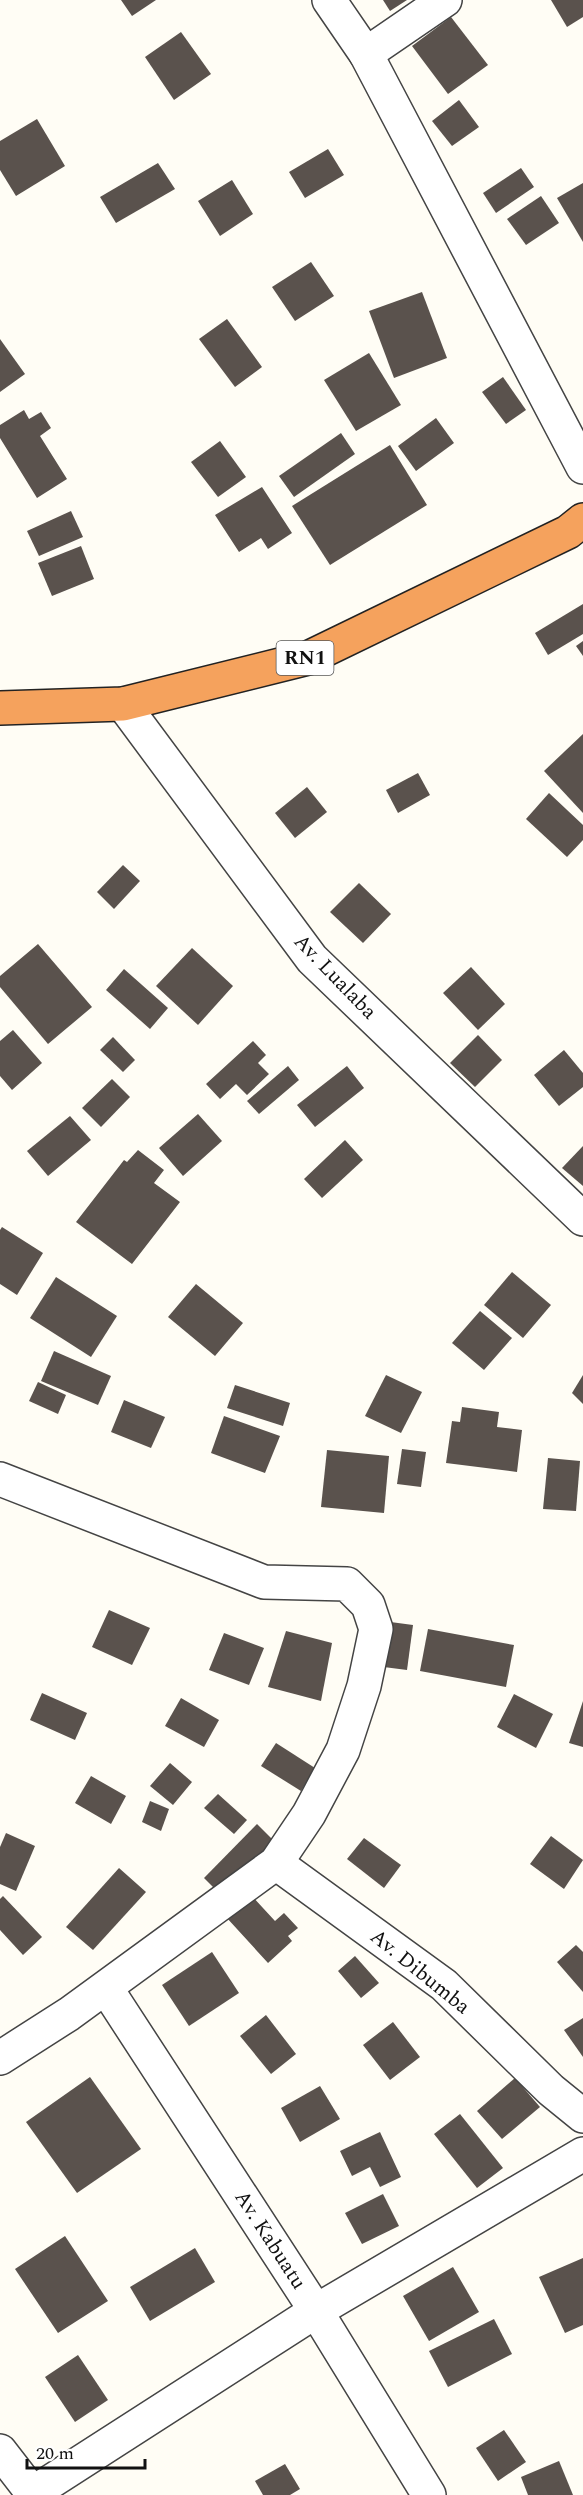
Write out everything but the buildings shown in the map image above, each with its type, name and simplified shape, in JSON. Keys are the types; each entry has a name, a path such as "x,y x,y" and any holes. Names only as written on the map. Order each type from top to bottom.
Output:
{"highway":[{"name":"RN1","path":"0,708 123,704 308,658 568,532 583,520"}],"street":[{"path":"329,0 366,54 583,467"},
{"path":"366,54 445,0"},
{"name":"Av. Lualaba","path":"123,704 312,959 583,1219"},
{"path":"0,1479 264,1582 347,1584 368,1605 376,1629 364,1686 342,1750 309,1814 276,1863 106,1988 0,2058"},
{"name":"Av. Dibumba","path":"276,1863 444,1985 551,2090 583,2116"},
{"name":"Av. Kabuatu","path":"106,1988 316,2311 429,2495"},
{"path":"0,2451 33,2494 316,2311 583,2154"}]}
